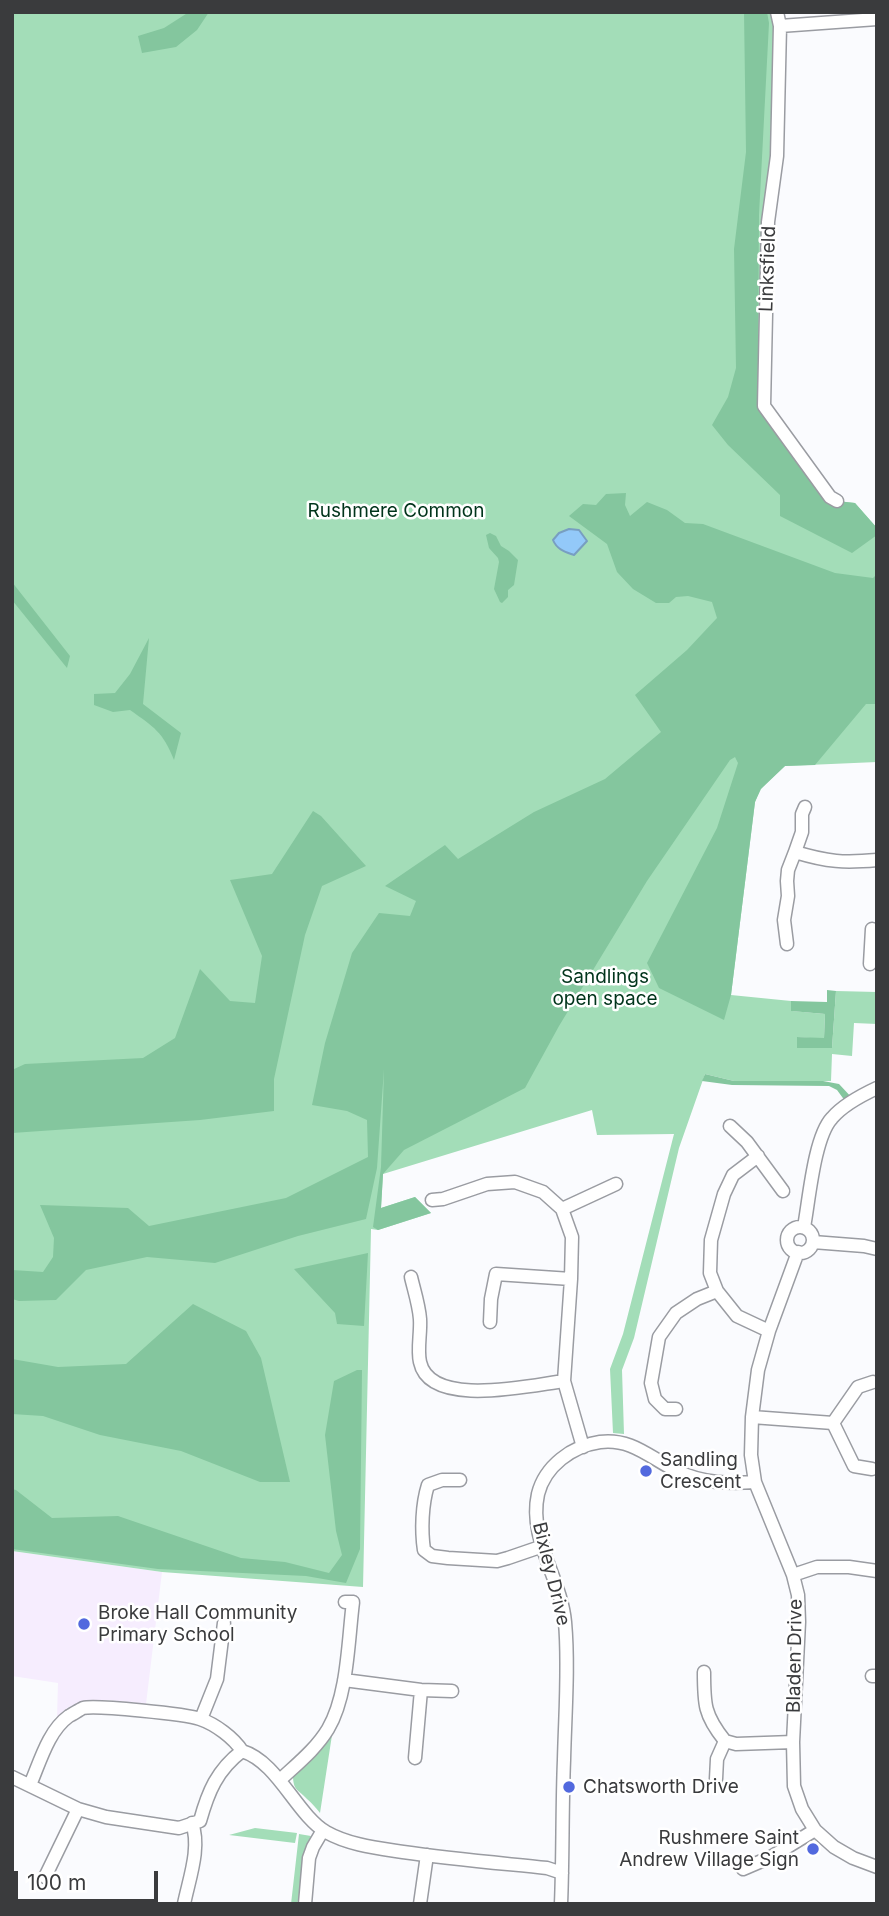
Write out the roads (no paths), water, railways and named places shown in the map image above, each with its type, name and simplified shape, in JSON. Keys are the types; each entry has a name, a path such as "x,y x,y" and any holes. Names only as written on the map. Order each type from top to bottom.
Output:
{"street":[{"name":"Linksfield","path":"777,12 780,26 778,156 768,222 764,406 831,497 837,501"},
{"path":"780,26 877,19"},
{"path":"787,944 784,920 788,870 802,832 797,821 805,807"},
{"path":"795,852 845,863 877,860"},
{"path":"870,964 874,948 872,929"},
{"path":"804,1227 814,1161 831,1118 854,1100 877,1088"},
{"path":"730,1126 747,1142 783,1191"},
{"path":"758,1156 733,1175 724,1194 711,1240 710,1273 717,1291 737,1316 769,1331"},
{"path":"432,1200 443,1199 487,1184 515,1182 543,1192 562,1209 572,1237 564,1381 583,1447"},
{"path":"562,1209 616,1184"},
{"path":"804,1227 811,1234 813,1242"},
{"path":"804,1227 794,1229 788,1235 788,1244 798,1252 807,1250 813,1242"},
{"path":"813,1242 877,1249"},
{"name":"Bladen Drive","path":"798,1252 769,1331 758,1370 752,1417 751,1455 755,1482 793,1575 798,1595 794,1786 802,1809 816,1830 834,1847 877,1867"},
{"path":"490,1322 496,1273 571,1279"},
{"path":"411,1277 420,1317 420,1363 434,1382 453,1389 471,1391 500,1390 564,1381"},
{"path":"676,1409 665,1409 655,1399 651,1383 659,1337 676,1313 697,1298 717,1291"},
{"path":"833,1423 858,1387 873,1382"},
{"path":"752,1417 833,1423"},
{"path":"833,1423 854,1466 872,1469"},
{"name":"Bixley Drive","path":"561,1904 565,1623 536,1523 536,1505 545,1476 569,1453 597,1443 618,1441 630,1444 679,1472 711,1482 755,1482"},
{"path":"460,1480 442,1480 428,1485 424,1496 424,1550 432,1556 497,1560 508,1559 542,1546"},
{"path":"793,1575 817,1567 849,1567 877,1571"},
{"path":"280,1780 314,1748 328,1729 337,1707 344,1680 353,1602 345,1602"},
{"path":"201,1719 217,1679 224,1623"},
{"path":"704,1672 704,1702 713,1726 725,1741 736,1744 793,1742"},
{"path":"344,1680 421,1690 452,1691"},
{"path":"415,1758 421,1690"},
{"path":"30,1785 55,1730 68,1717 83,1709 101,1707 201,1719 221,1730 242,1751 251,1754 280,1780 313,1821 342,1840 427,1855 562,1872"},
{"path":"716,1779 718,1759 725,1741"},
{"path":"12,1777 78,1809 106,1817 179,1828 200,1821 212,1785 228,1762 242,1751"},
{"path":"45,1877 78,1809"},
{"path":"184,1904 195,1854 195,1832 192,1823"},
{"path":"305,1904 309,1858 323,1830"},
{"path":"743,1868 771,1857 816,1830"},
{"path":"420,1904 427,1855"}],"water":[{"path":"569,529 579,530 587,541 574,555 559,548 553,540 559,533"}],"place":[{"name":"Sandling Crescent","path":"646,1471"},
{"name":"Broke Hall Community Primary School","path":"84,1624"},
{"name":"Chatsworth Drive","path":"569,1787"},
{"name":"Rushmere Saint Andrew Village Sign","path":"813,1849"}],"park label":[{"name":"Rushmere Common","path":"396,511"},
{"name":"Sandlings open space","path":"605,988"}]}
